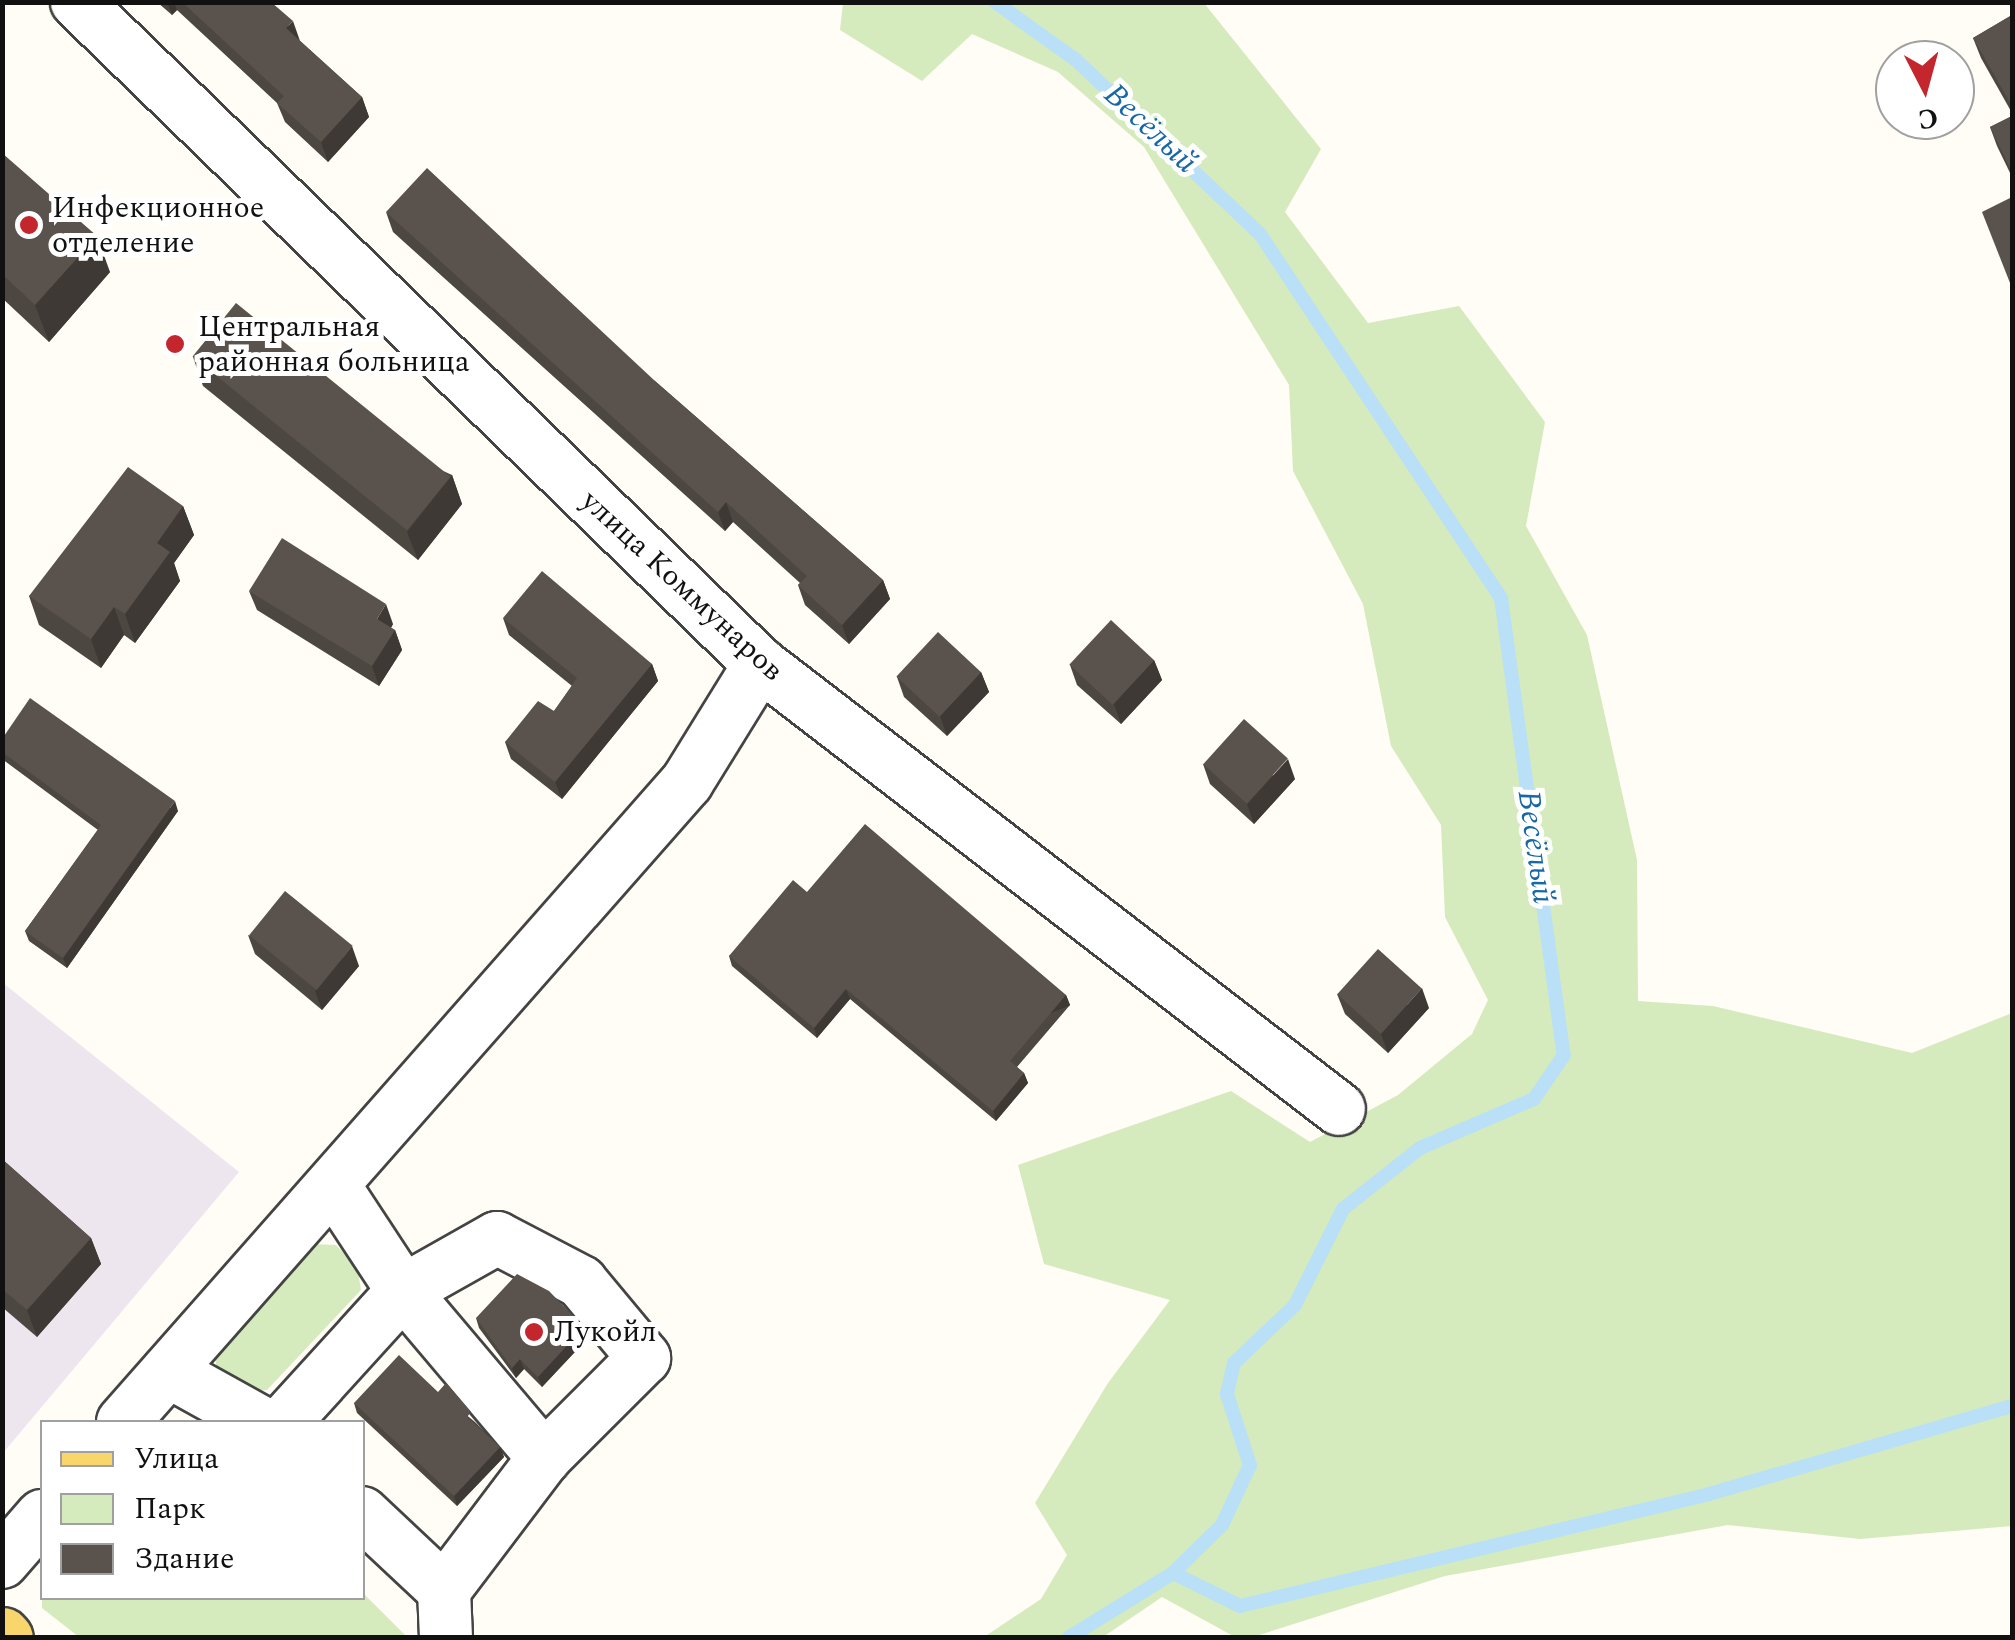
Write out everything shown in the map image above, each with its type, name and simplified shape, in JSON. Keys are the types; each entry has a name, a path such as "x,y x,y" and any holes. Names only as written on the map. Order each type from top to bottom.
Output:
{"street":[{"name":"улица Коммунаров","path":"76,2 760,664 1339,1109"},
{"path":"126,1420 687,782 760,664"},
{"path":"334,1186 403,1291 544,1458"},
{"path":"286,1420 403,1291 497,1238 581,1282 644,1358 544,1458 445,1614 365,1517"},
{"path":"168,1372 256,1420"},
{"path":"2,1562 40,1518"}],"shaded area":[{"path":"3,983 239,1172 3,1453"}],"green space":[{"path":"843,3 1204,3 1321,149 1285,212 1368,323 1459,306 1545,422 1526,526 1587,635 1637,860 1638,1001 1713,1006 1912,1053 2012,1013 2012,1526 1860,1539 1728,1525 1445,1576 1253,1637 1235,1637 1162,1597 1103,1637 984,1637 1041,1599 1067,1555 1035,1503 1108,1383 1170,1300 1044,1264 1018,1165 1231,1091 1310,1142 1398,1095 1472,1034 1488,1000 1445,917 1441,825 1391,746 1363,604 1293,471 1289,385 1144,147 1058,72 972,34 922,81 840,30"},
{"path":"312,1244 336,1245 357,1266 361,1290 267,1390 240,1392 216,1371 216,1347"},
{"path":"365,1595 407,1637 79,1637 42,1608 42,1600 365,1600"}],"building":[{"path":"182,2 271,2 293,21 286,28 362,97 321,142 277,103 284,96"},
{"path":"2012,15 2012,106 1975,40"},
{"path":"2012,116 2012,172 1990,127"},
{"path":"2,153 97,236 35,305 2,274"},
{"path":"427,168 655,381 883,580 842,625 798,585 807,576 726,502 718,512 386,212"},
{"path":"2012,197 2012,288 1982,212"},
{"path":"236,303 450,477 407,530 193,357"},
{"path":"128,467 183,506 157,543 170,552 125,614 114,607 91,639 29,596"},
{"path":"282,538 386,604 377,619 395,630 372,666 249,591"},
{"path":"542,571 652,664 555,782 505,742 538,701 554,711 577,678 503,618"},
{"path":"1111,620 1154,660 1113,705 1069,665"},
{"path":"938,632 981,672 940,717 896,677"},
{"path":"30,698 175,801 63,958 25,931 101,825 2,752 2,739"},
{"path":"1244,719 1288,758 1247,804 1203,764"},
{"path":"865,824 1066,995 1010,1061 1024,1073 993,1111 846,989 814,1028 729,956 793,880 807,892"},
{"path":"285,891 353,946 317,990 249,935"},
{"path":"1378,949 1422,988 1381,1034 1337,994"},
{"path":"2,1159 91,1238 27,1310 2,1289"},
{"name":"Лукойл","path":"517,1274 549,1291 584,1327 538,1377 520,1359 512,1368 476,1318"},
{"path":"399,1355 438,1392 446,1383 471,1412 467,1417 500,1447 454,1496 354,1403"}],"waterway":[{"name":"Весёлый","path":"995,2 1076,60 1260,234 1501,598 1564,1055 1534,1099 1420,1148 1343,1209 1295,1305 1234,1363 1227,1394 1250,1465 1222,1525 1173,1573 1068,1638"},
{"path":"1173,1573 1240,1606 1709,1494 2012,1406"}],"place":[{"name":"Инфекционное отделение","path":"29,225"},
{"name":"Центральная районная больница","path":"175,344"},
{"name":"Лукойл","path":"534,1332"}]}
